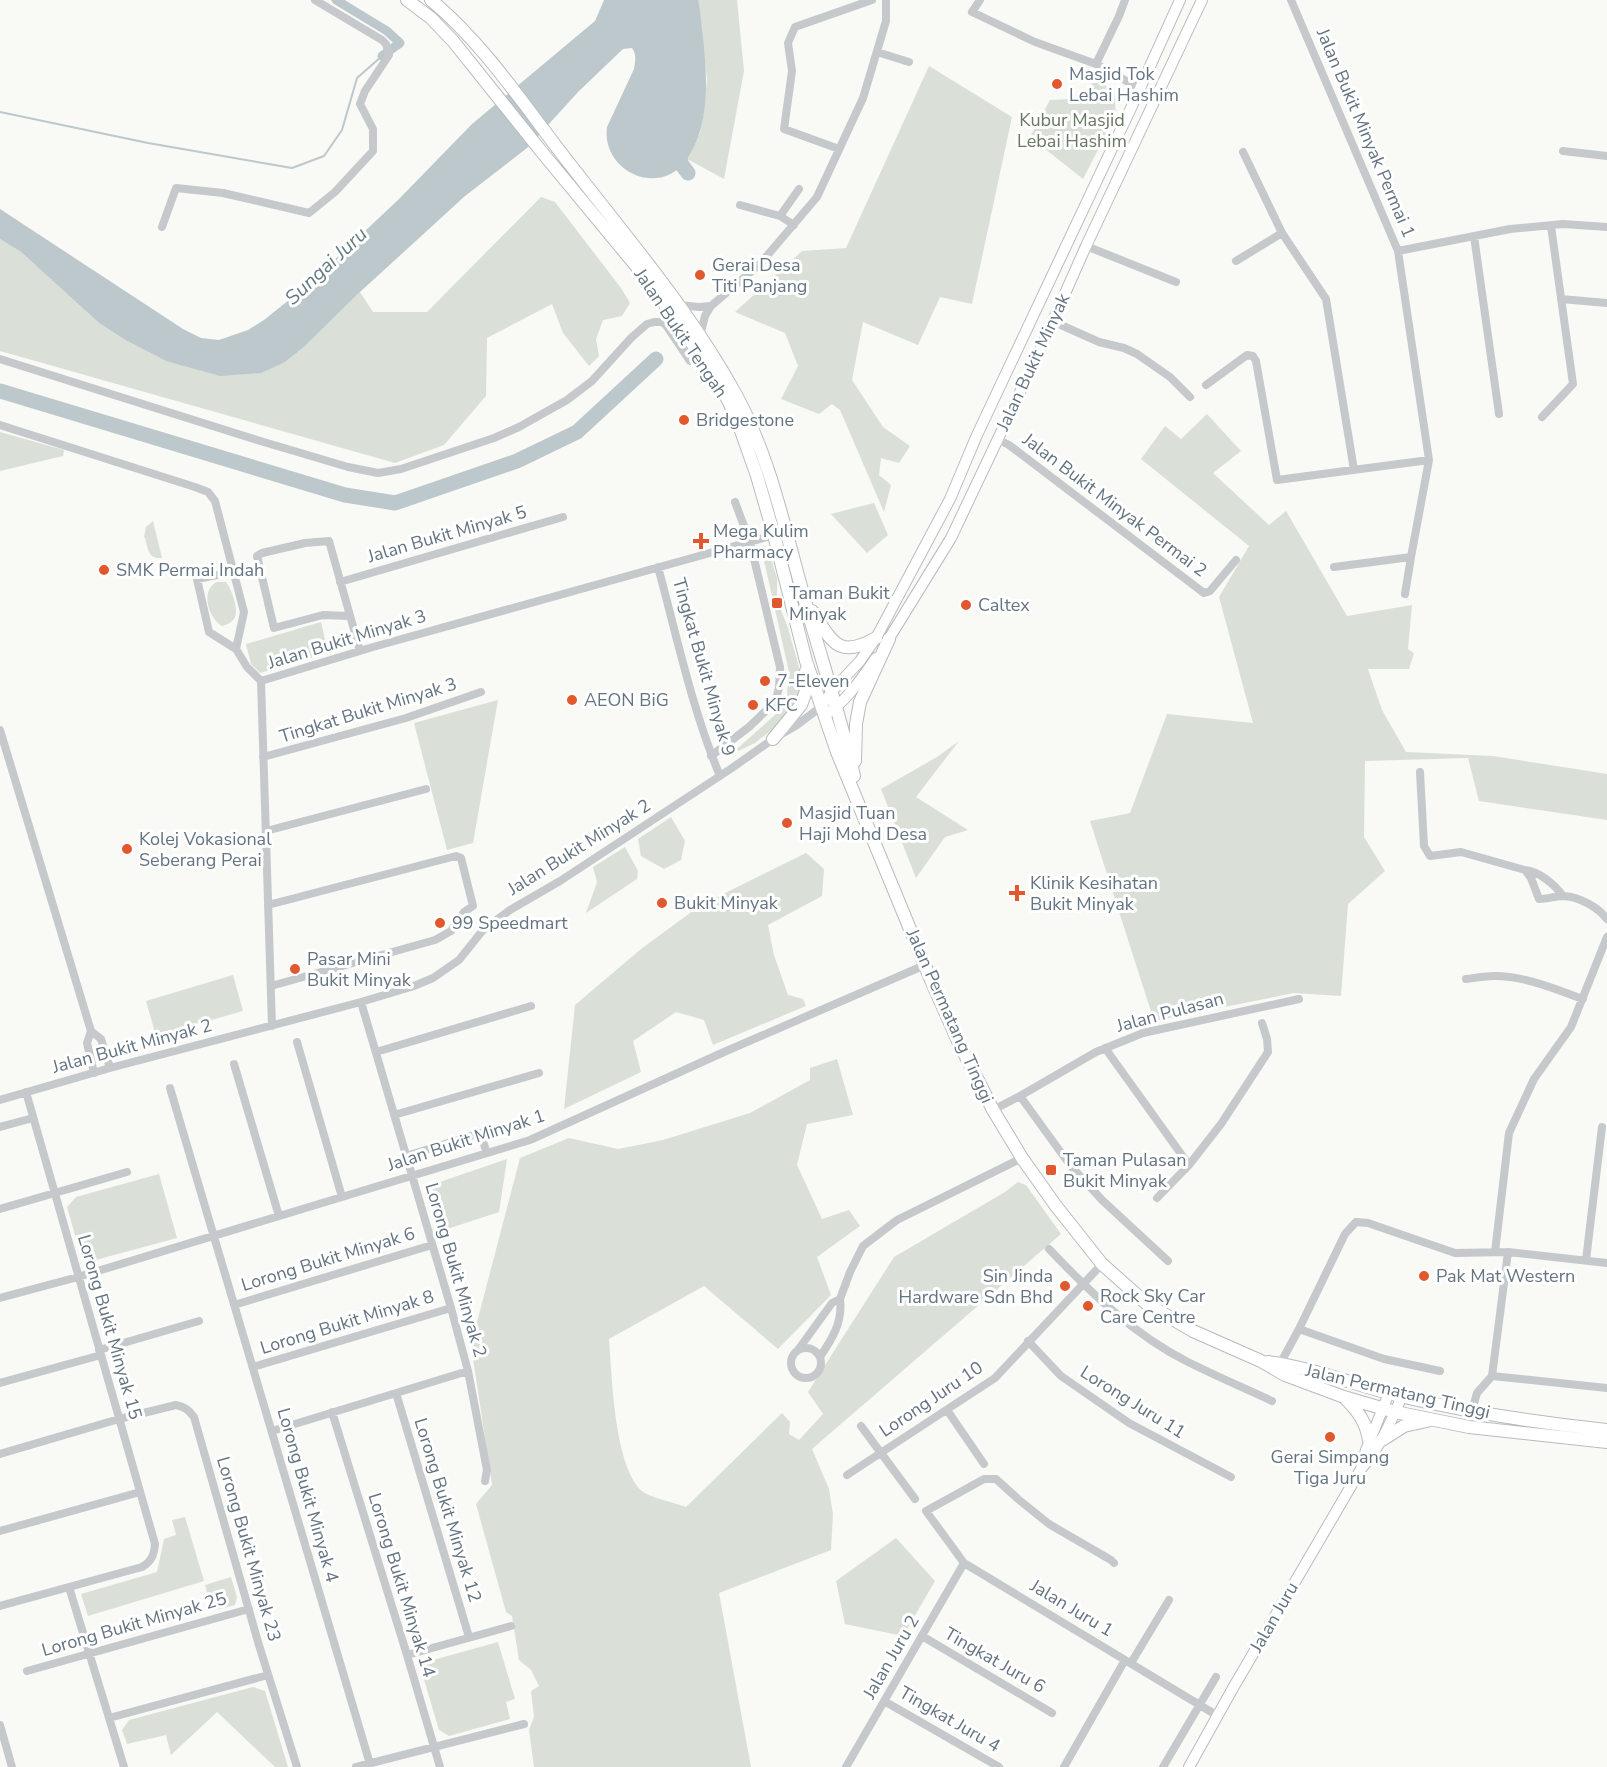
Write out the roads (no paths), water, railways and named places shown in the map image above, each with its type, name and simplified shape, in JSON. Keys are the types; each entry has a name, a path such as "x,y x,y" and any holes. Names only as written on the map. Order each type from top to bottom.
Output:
{"highway":[{"name":"Jalan Bukit Tengah","path":"406,0 443,29 637,267 672,314 726,397 758,476 806,661 837,752 860,807"},
{"name":"Jalan Bukit Tengah","path":"431,0 449,15 502,73 552,141 655,272 700,337 736,395 765,459 832,691 860,807"},
{"path":"805,600 832,641 853,648 876,638"},
{"path":"860,807 855,759 857,713 890,639"},
{"path":"773,739 801,705 806,691 806,661"},
{"name":"Jalan Permatang Tinggi","path":"860,807 958,1041 993,1110 1022,1158 1062,1214 1102,1264 1147,1304 1193,1331 1261,1361 1285,1375 1344,1397 1389,1410 1469,1427 1607,1442"},
{"name":"Jalan Permatang Tinggi","path":"1261,1361 1306,1369 1395,1394 1472,1411 1607,1430"},
{"path":"1344,1397 1358,1410 1376,1440 1404,1426 1434,1419"}],"main road":[{"name":"Jalan Bukit Minyak","path":"824,710 832,691 860,661 876,638 950,499 976,435 1180,0"},
{"name":"Jalan Bukit Minyak","path":"824,710 836,708 855,688 890,639 951,538 1202,0"},
{"path":"1069,239 1072,246 1079,248 1086,246"},
{"path":"1059,262 1069,259 1075,262 1077,267"},
{"name":"Jalan Juru","path":"1189,1767 1361,1468 1374,1454 1376,1440 1395,1394"}],"street":[{"path":"162,227 176,188 223,193 309,213 335,192 373,151 373,129 360,104 388,52 382,40 315,0"},
{"path":"839,149 784,129 792,71 788,43 795,27 872,0"},
{"path":"700,337 705,316 711,306 760,264 817,197 863,98 886,21 886,0"},
{"path":"980,0 972,12 1035,42 1096,64 1139,88"},
{"path":"1096,64 1125,0"},
{"name":"Jalan Bukit Minyak Permai 1","path":"1291,0 1398,251 1429,459 1405,594"},
{"path":"877,52 909,62"},
{"path":"1563,151 1607,156"},
{"path":"1243,152 1282,233 1326,299 1354,470"},
{"path":"780,216 799,189"},
{"path":"740,205 780,216 794,225"},
{"path":"1398,251 1510,228 1574,224 1607,227"},
{"path":"1542,417 1573,384 1551,226"},
{"path":"1236,261 1282,233"},
{"path":"1474,236 1499,414"},
{"path":"1086,246 1176,282"},
{"path":"1562,299 1607,303"},
{"path":"678,305 711,306"},
{"path":"1053,321 1099,342 1124,348 1137,354 1170,377 1190,397"},
{"path":"0,359 257,440 348,467 378,473 401,469 494,438 519,427 567,400 592,381 647,324 662,322 690,362 698,361 700,357"},
{"path":"1206,385 1247,356 1253,356 1256,360 1277,480 1429,459"},
{"path":"0,425 208,492 215,501 244,612 236,649"},
{"name":"Jalan Bukit Minyak Permai 2","path":"997,439 1009,445 1204,593 1210,591 1236,560"},
{"path":"711,756 749,727 775,702 779,688 780,667 750,542 735,502"},
{"name":"Jalan Bukit Minyak 5","path":"340,582 564,517"},
{"name":"Jalan Bukit Minyak 3","path":"272,1026 261,681 774,535"},
{"path":"350,616 323,615 274,628 257,556 305,543 329,541 360,651"},
{"path":"1334,567 1411,557"},
{"name":"Tingkat Bukit Minyak 9","path":"658,567 711,756 720,776"},
{"path":"232,572 197,579 209,632 236,649 247,667 261,681"},
{"name":"Tingkat Bukit Minyak 3","path":"263,757 406,718 481,692"},
{"name":"Jalan Bukit Minyak 2","path":"0,1100 110,1068 361,1002 433,978 459,960 483,930 510,910 560,881 773,739 824,710"},
{"path":"0,730 91,1031 101,1039 110,1068"},
{"path":"1420,772 1424,846 1430,856 1461,852 1533,870 1563,896"},
{"path":"266,831 426,789"},
{"path":"268,905 456,856 461,858 473,906 464,912 450,931 435,940 271,986"},
{"path":"1526,870 1539,899 1550,900 1563,896 1584,902 1599,910 1607,919"},
{"path":"1495,1252 1509,1133 1534,1079 1565,1037 1583,999 1607,937"},
{"name":"Jalan Bukit Minyak 1","path":"0,1298 530,1140 724,1052 925,965"},
{"path":"1466,979 1511,977 1583,999"},
{"name":"Jalan Pulasan","path":"993,1110 1105,1048 1149,1031 1299,999"},
{"name":"Lorong Bukit Minyak 2","path":"361,1002 468,1371 487,1470 485,1481"},
{"path":"376,1052 531,1006"},
{"path":"1157,1198 1189,1165 1221,1124 1268,1052 1262,1023"},
{"path":"91,1031 87,1043 94,1073"},
{"path":"297,1042 342,1197"},
{"path":"1105,1048 1189,1165"},
{"path":"234,1065 279,1216"},
{"path":"394,1115 539,1073"},
{"name":"Lorong Bukit Minyak 4","path":"170,1088 370,1764"},
{"name":"Lorong Bukit Minyak 15","path":"26,1092 155,1544 149,1563 142,1567 69,1587"},
{"path":"1020,1096 1070,1165 1102,1200 1168,1261"},
{"path":"0,1127 33,1118"},
{"path":"1586,1260 1602,1127"},
{"path":"406,1156 480,1133 487,1153"},
{"path":"840,1299 832,1304 792,1356 791,1366 800,1377 810,1377 818,1371 820,1357 836,1334 842,1310 840,1299 862,1246 897,1220 1022,1158"},
{"path":"0,1209 127,1172"},
{"path":"1280,1364 1345,1234 1356,1221 1455,1253 1508,1252 1607,1263"},
{"name":"Lorong Bukit Minyak 6","path":"234,1305 432,1245"},
{"path":"1049,1249 1083,1285 1126,1322 1188,1362 1272,1401"},
{"path":"1472,1411 1477,1393 1492,1376 1508,1252"},
{"name":"Lorong Juru 10","path":"847,1475 995,1378 1102,1264"},
{"name":"Lorong Bukit Minyak 8","path":"253,1368 451,1308"},
{"path":"0,1383 199,1321"},
{"path":"1299,1329 1384,1359 1440,1371"},
{"name":"Lorong Juru 11","path":"1028,1341 1061,1376 1129,1423 1231,1477"},
{"path":"798,1350 813,1349 820,1357"},
{"path":"272,1431 468,1371"},
{"path":"1492,1376 1607,1388"},
{"name":"Lorong Bukit Minyak 12","path":"396,1393 469,1637"},
{"name":"Lorong Bukit Minyak 23","path":"0,1454 119,1419 176,1405 183,1407 194,1417 268,1675 297,1767"},
{"path":"946,1410 984,1464"},
{"name":"Lorong Bukit Minyak 14","path":"332,1412 440,1767"},
{"path":"861,1426 915,1499"},
{"name":"Jalan Juru 1","path":"1114,1563 1049,1524 996,1479 984,1479 926,1510 964,1563 1218,1716"},
{"path":"0,1531 140,1492"},
{"name":"Jalan Juru 2","path":"848,1766 964,1563"},
{"path":"0,1606 69,1587 124,1767"},
{"path":"1064,1767 1128,1661 1169,1600"},
{"name":"Lorong Bukit Minyak 25","path":"27,1671 249,1609"},
{"path":"407,1655 511,1626"},
{"name":"Tingkat Juru 6","path":"922,1636 1052,1713"},
{"path":"109,1718 268,1675"},
{"path":"1162,1767 1216,1677"},
{"name":"Tingkat Juru 4","path":"884,1701 999,1767"},
{"path":"356,1767 524,1724"},
{"path":"0,1725 12,1767"}],"waterway":[{"path":"336,0 387,31 400,43 382,56"},
{"path":"0,112 148,143 292,168 324,156 342,130 357,78 382,56"},
{"path":"676,147 682,165 688,173"},
{"path":"0,391 345,495 395,503 517,461 577,432 656,359"}],"place":[{"name":"Masjid Tok Lebai Hashim","path":"1057,84"},
{"name":"Gerai Desa Titi Panjang","path":"700,275"},
{"name":"Bridgestone","path":"684,420"},
{"name":"Mega Kulim Pharmacy","path":"701,541"},
{"name":"SMK Permai Indah","path":"104,570"},
{"name":"Taman Bukit Minyak","path":"777,603"},
{"name":"Caltex","path":"966,605"},
{"name":"7-Eleven","path":"765,681"},
{"name":"AEON BiG","path":"572,700"},
{"name":"KFC","path":"753,705"},
{"name":"Masjid Tuan Haji Mohd Desa","path":"787,823"},
{"name":"Kolej Vokasional Seberang Perai","path":"127,849"},
{"name":"Klinik Kesihatan Bukit Minyak","path":"1017,893"},
{"name":"Bukit Minyak","path":"662,903"},
{"name":"99 Speedmart","path":"440,923"},
{"name":"Pasar Mini Bukit Minyak","path":"295,969"},
{"name":"Taman Pulasan Bukit Minyak","path":"1051,1170"},
{"name":"Pak Mat Western","path":"1424,1276"},
{"name":"Sin Jinda Hardware Sdn Bhd","path":"1065,1286"},
{"name":"Rock Sky Car Care Centre","path":"1088,1306"},
{"name":"Gerai Simpang Tiga Juru","path":"1330,1437"}],"park label":[{"name":"Kubur Masjid Lebai Hashim","path":"1072,130"}],"water label":[{"name":"Sungai Juru","path":"326,266"}]}
